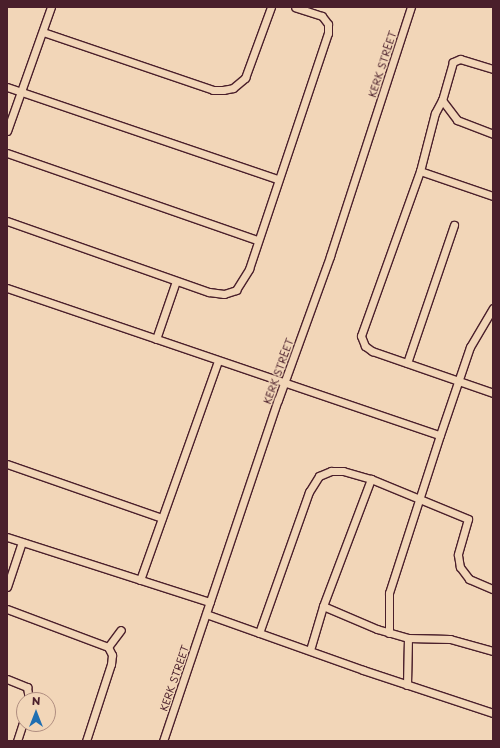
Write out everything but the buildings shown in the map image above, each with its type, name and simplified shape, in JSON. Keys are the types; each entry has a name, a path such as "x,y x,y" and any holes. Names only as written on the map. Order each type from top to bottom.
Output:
{"street":[{"path":"7,131 51,7"},
{"path":"43,32 213,90 223,90 233,88 245,78 271,7"},
{"path":"7,221 209,292 230,294 244,281 277,179 328,33 328,24 322,16 295,7"},
{"name":"KERK STREET","path":"163,741 285,381 330,256 411,7"},
{"path":"493,69 462,60 454,60 442,100 435,113 420,171 361,336 365,346 372,351 493,393"},
{"path":"7,87 277,179"},
{"path":"442,100 457,120 493,134"},
{"path":"7,153 257,240"},
{"path":"420,171 493,196"},
{"path":"407,363 454,225"},
{"path":"156,339 176,281"},
{"path":"7,288 218,361 285,381 440,435"},
{"path":"389,632 389,593 470,347 492,311"},
{"path":"140,580 218,361"},
{"path":"7,464 162,518"},
{"path":"259,633 307,498 318,476 336,470 371,479 468,519 458,555 460,567 469,579 493,588"},
{"path":"310,650 323,606 371,479"},
{"path":"7,537 210,602"},
{"path":"7,587 22,542"},
{"path":"323,606 408,638 450,639 493,651"},
{"path":"7,609 108,647 112,656 111,664 86,741"},
{"path":"206,614 407,685 493,713"},
{"path":"108,647 121,630"},
{"path":"407,685 408,638"},
{"path":"7,679 27,686 28,692"}]}
